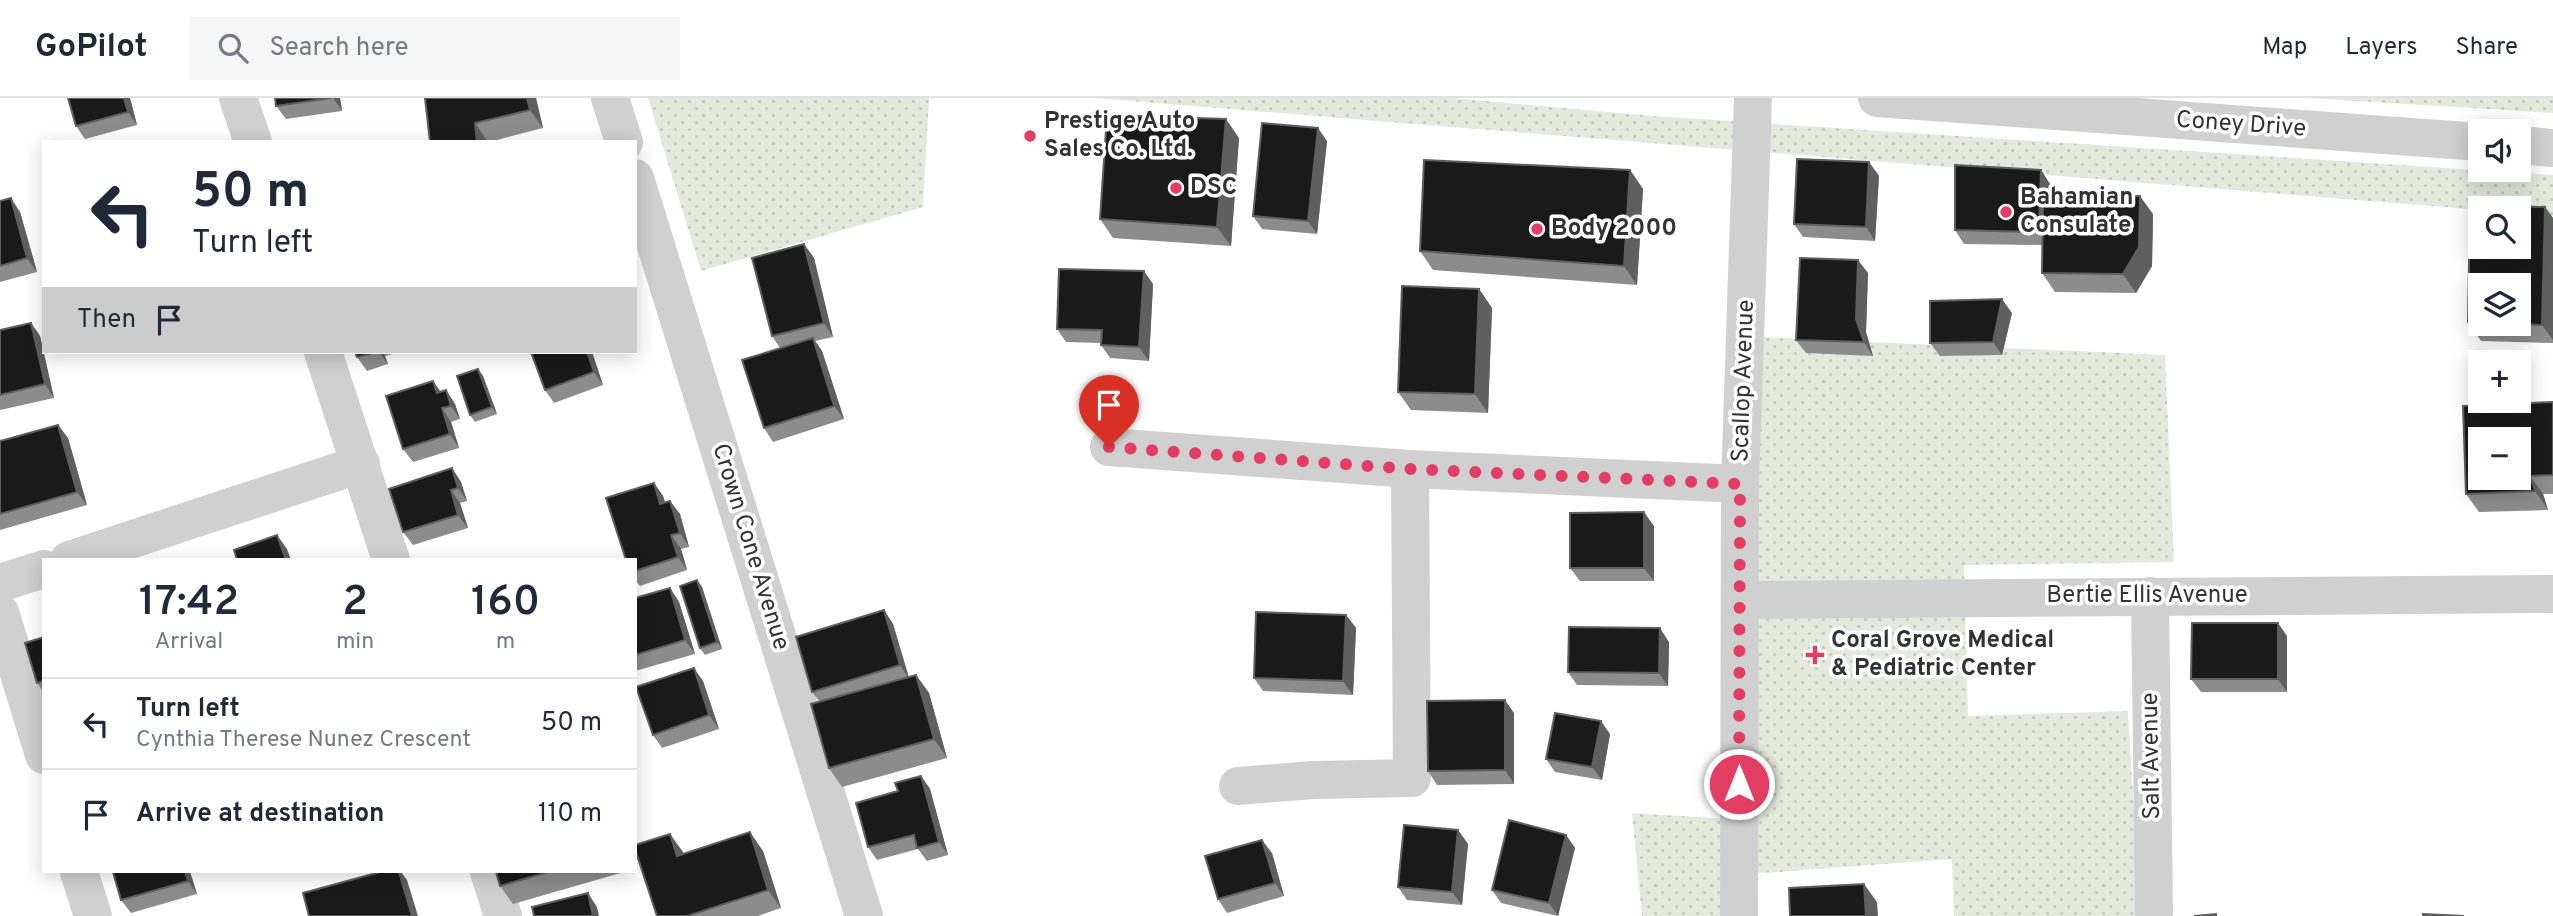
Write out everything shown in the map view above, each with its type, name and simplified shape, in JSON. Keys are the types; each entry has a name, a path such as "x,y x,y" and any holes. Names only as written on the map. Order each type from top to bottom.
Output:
{"street":[{"path":"238,98 252,140"},
{"path":"610,98 623,140"},
{"name":"Scallop Avenue","path":"1739,916 1740,484 1753,98"},
{"name":"Coney Drive","path":"1877,98 2468,141"},
{"path":"2531,146 2553,148"},
{"name":"Crown Cone Avenue","path":"637,184 864,916"},
{"path":"324,354 390,558"},
{"path":"1109,447 1410,469 1740,484"},
{"path":"75,558 361,464"},
{"path":"1237,786 1314,780 1412,778 1410,469"},
{"path":"0,583 42,570"},
{"name":"Bertie Ellis Avenue","path":"1740,600 2553,594"},
{"name":"Salt Avenue","path":"2150,596 2154,916"},
{"path":"0,612 42,748"},
{"path":"79,873 93,916"},
{"path":"489,873 503,916"}],"shaded area":[{"path":"648,98 929,98 923,207 701,271"},
{"path":"1094,98 1451,98 1654,116 2468,169 2468,182 2531,182 2531,174 2553,175 2553,216 2531,214 2531,196 2468,196 2468,209"},
{"path":"2306,98 2553,98 2553,113"},
{"path":"1763,337 2165,355 2174,562 1964,565 1968,716 2128,711 2140,916 1954,916 1952,859 1750,874 1749,916 1642,916 1632,813 1747,820"}],"building":[{"path":"68,98 124,98 128,112 76,126"},
{"path":"275,98 331,98 276,106"},
{"path":"425,98 527,98 530,110 475,123 477,140 430,140"},
{"name":"DSC","path":"1107,115 1226,119 1217,227 1100,219"},
{"path":"1262,123 1318,128 1308,221 1253,216"},
{"path":"1797,159 1869,162 1866,227 1794,224"},
{"name":"Body 2000","path":"1424,160 1630,170 1624,266 1420,251"},
{"path":"1955,165 2041,170 2039,232 1955,230"},
{"path":"2043,195 2140,196 2139,247 2123,274 2042,273"},
{"path":"11,198 27,258 0,266 0,201"},
{"path":"2531,207 2545,207 2542,325 2531,325 2531,273 2469,273 2469,259 2531,259"},
{"path":"804,244 824,323 772,336 752,258"},
{"path":"1800,258 1858,260 1856,319 1864,342 1796,340"},
{"path":"1059,269 1144,271 1139,347 1101,345 1102,330 1057,329"},
{"path":"1402,286 1479,289 1475,394 1398,392"},
{"path":"2002,299 1993,342 1930,343 1930,301"},
{"path":"31,323 45,384 0,395 0,330"},
{"path":"813,338 834,406 764,428 742,360"},
{"path":"532,354 588,354 594,372 545,390"},
{"path":"478,369 492,407 470,415 457,376"},
{"path":"433,381 437,393 446,390 451,406 442,408 450,434 403,449 386,396"},
{"path":"2553,402 2553,475 2531,476 2531,427 2468,427 2468,490 2531,490 2531,479 2535,491 2466,494 2463,406 2468,406 2468,413 2531,413 2531,403"},
{"path":"58,425 77,492 0,514 0,441"},
{"path":"452,468 458,488 451,490 458,515 403,532 389,489"},
{"path":"654,483 660,504 670,501 680,533 671,535 678,557 637,570 637,558 625,558 606,498"},
{"path":"1644,512 1644,568 1570,568 1570,513"},
{"path":"277,535 285,558 236,558 234,550"},
{"path":"697,580 717,642 700,648 680,586"},
{"path":"670,588 685,640 637,654 637,597"},
{"path":"884,610 900,665 812,692 796,637"},
{"path":"1256,612 1346,615 1343,681 1254,678"},
{"path":"2192,623 2278,623 2278,679 2191,679"},
{"path":"1569,627 1660,628 1659,673 1568,672"},
{"path":"42,638 42,682 37,683 25,643"},
{"path":"694,668 709,715 653,735 637,687"},
{"path":"916,675 934,739 829,768 811,704"},
{"path":"1505,700 1505,770 1428,771 1427,701"},
{"path":"1555,713 1601,721 1592,767 1546,759"},
{"path":"921,776 939,842 917,848 914,835 868,847 856,803 898,791 895,783"},
{"path":"1509,820 1566,835 1549,903 1492,890"},
{"path":"1404,825 1458,830 1452,892 1398,887"},
{"path":"750,832 768,890 687,916 657,916 637,855 637,844 670,834 677,856"},
{"path":"1262,840 1275,883 1218,899 1205,856"},
{"path":"113,873 185,873 188,881 121,900"},
{"path":"376,873 399,873 412,916 309,916 303,893"},
{"path":"496,873 545,873 500,886"},
{"path":"1864,884 1866,916 1790,916 1789,888"},
{"path":"588,893 593,916 534,916 532,907"},
{"path":"2423,914 2464,916 2423,916"}],"place":[{"name":"Prestige Auto Sales Co. Ltd.","path":"1030,136"},
{"name":"DSC","path":"1176,188"},
{"name":"Bahamian Consulate","path":"2006,212"},
{"name":"Body 2000","path":"1537,229"},
{"name":"Coral Grove Medical & Pediatric Center","path":"1815,655"}],"route":[{"path":"1109,447 1410,469 1740,484 1739,784"}]}
